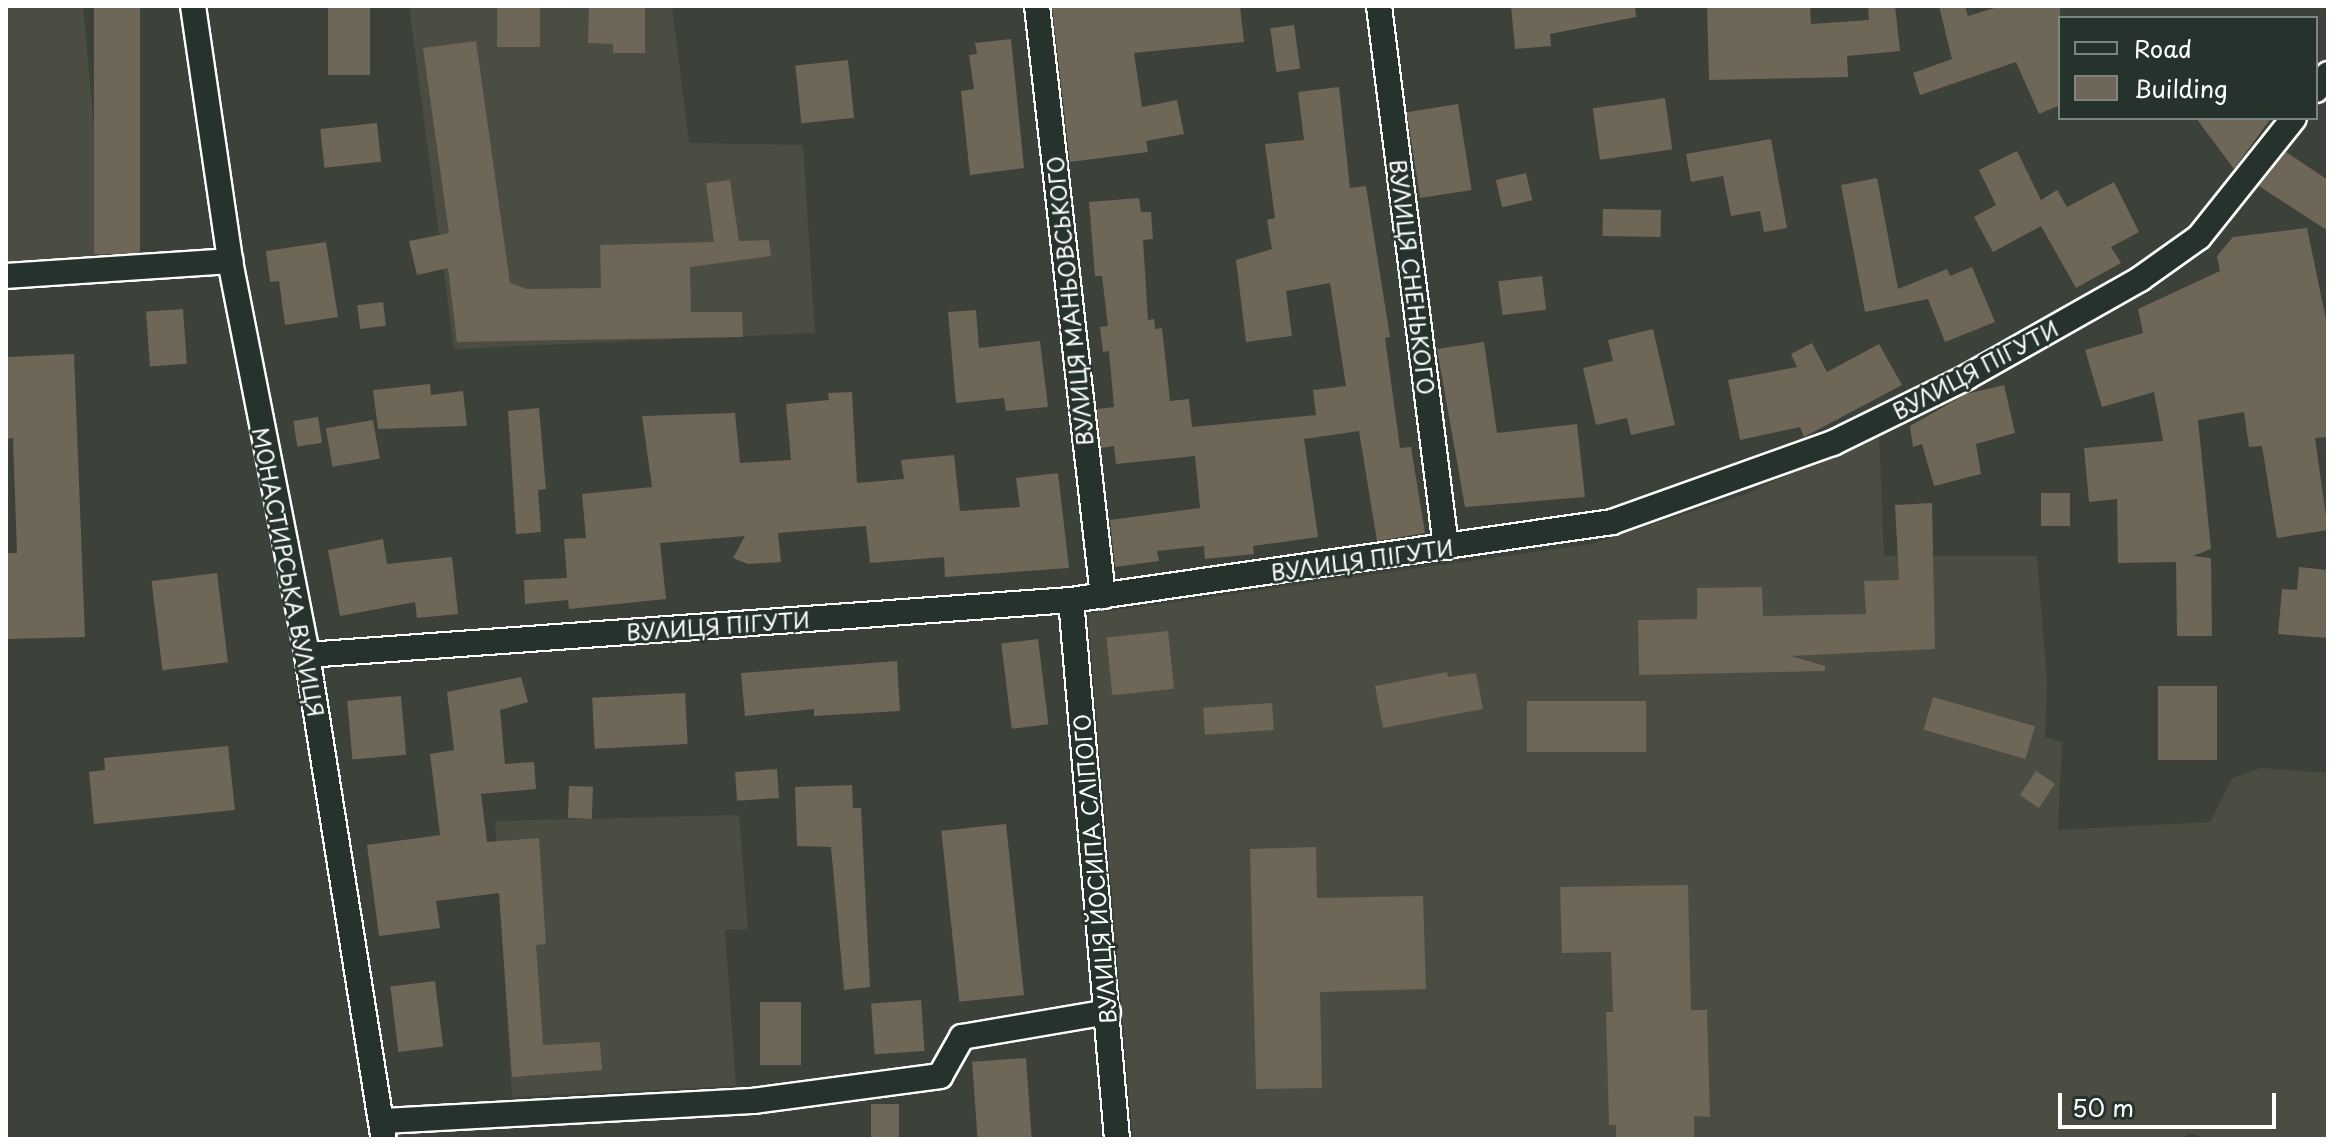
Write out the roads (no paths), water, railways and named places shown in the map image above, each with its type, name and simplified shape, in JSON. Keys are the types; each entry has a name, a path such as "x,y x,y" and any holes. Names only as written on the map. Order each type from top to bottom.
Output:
{"street":[{"name":"МОНАСТИРСЬКА ВУЛИЦЯ","path":"193,6 230,261 307,655 383,1130"},
{"name":"ВУЛИЦЯ МАНЬОВСЬКОГО","path":"1037,6 1103,596"},
{"name":"ВУЛИЦЯ СНЕНЬКОГО","path":"1379,6 1446,547"},
{"name":"ВУЛИЦЯ ПІГУТИ","path":"307,655 1071,600 1612,522 1833,443 1967,377 2140,279 2199,237 2292,120"},
{"path":"6,276 230,261"},
{"name":"ВУЛИЦЯ ЙОСИПА СЛІПОГО","path":"1071,600 1117,1139"},
{"path":"383,1130 753,1101 940,1076 962,1037 1108,1012"}]}
